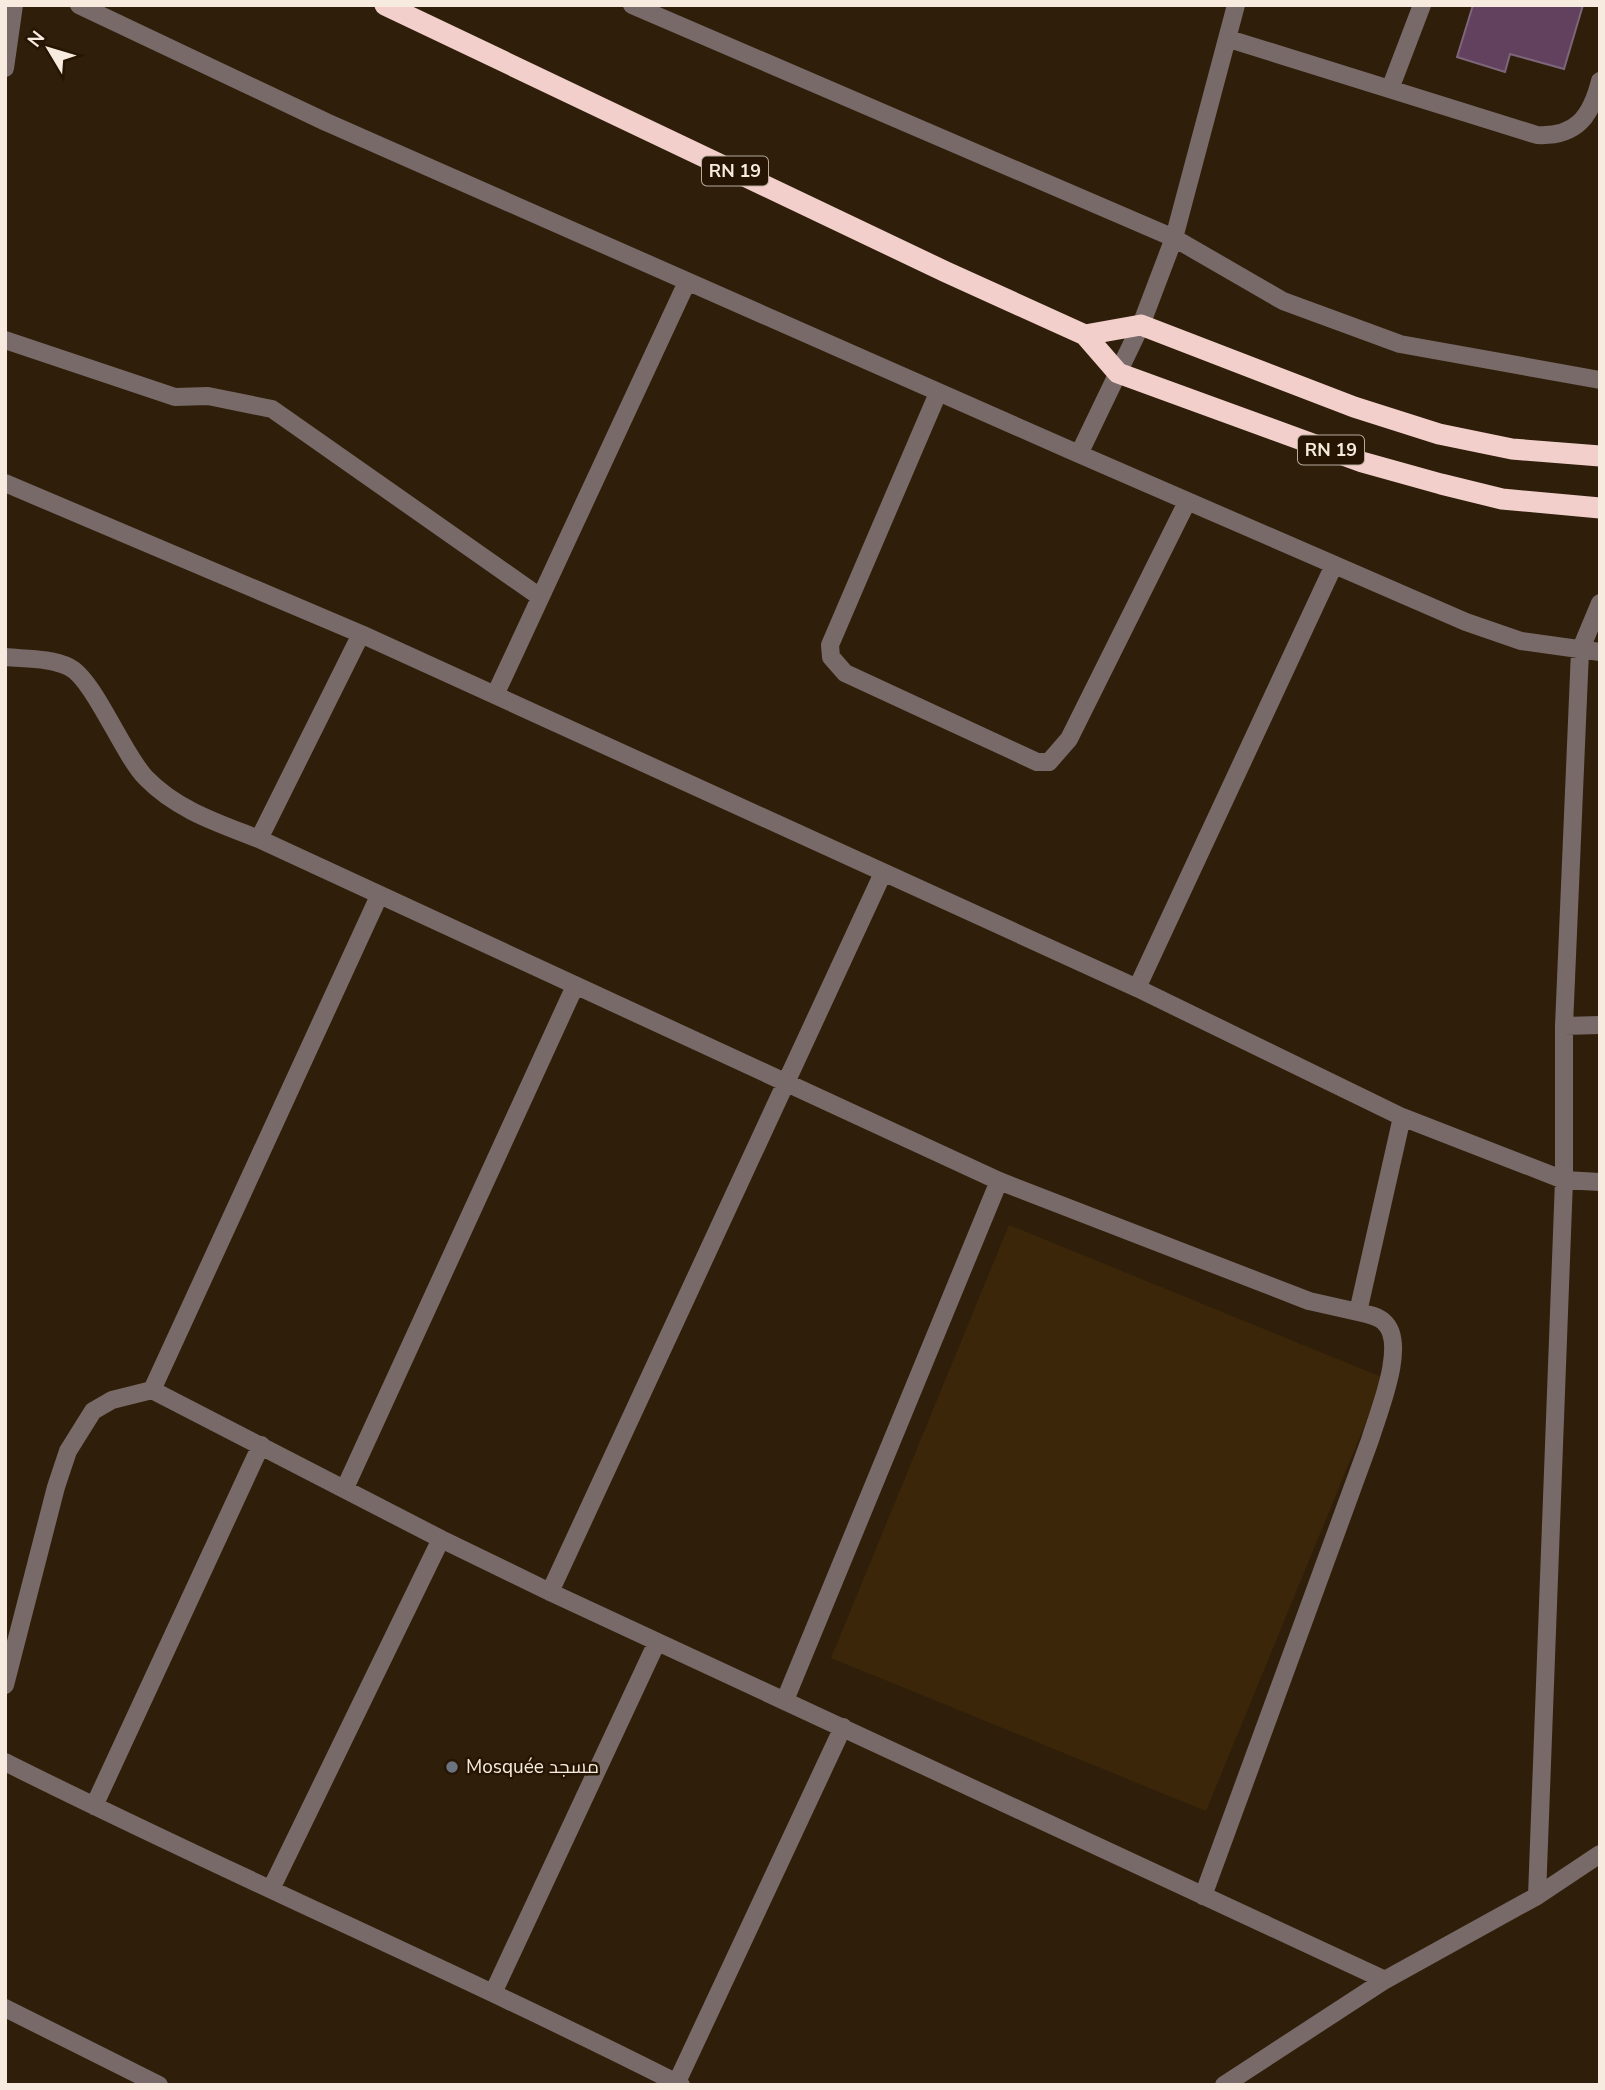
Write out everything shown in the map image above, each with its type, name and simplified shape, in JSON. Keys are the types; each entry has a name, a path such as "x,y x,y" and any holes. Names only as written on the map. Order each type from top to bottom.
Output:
{"highway":[{"name":"RN 19","path":"385,5 946,272 1085,335 1118,373 1362,462 1502,499 1600,508"},
{"name":"RN 19","path":"1141,325 1354,407 1439,434 1513,449 1600,456"},
{"path":"1085,335 1141,325"}],"street":[{"path":"5,68 14,5"},
{"path":"79,5 326,122 938,393 1466,622 1521,641 1600,652"},
{"path":"632,5 1174,238 1283,301 1400,344 1600,380"},
{"path":"1079,454 1141,325 1174,238 1236,5"},
{"path":"1390,89 1422,5"},
{"path":"1229,39 1537,135 1554,136 1570,131 1588,113 1600,80"},
{"path":"495,695 687,282"},
{"path":"5,340 175,397 208,396 272,409 540,597"},
{"path":"938,393 830,645 831,657 845,673 1037,762 1049,762 1069,739 1187,502"},
{"path":"5,483 361,634 1137,988 1402,1117 1564,1180 1600,1182"},
{"path":"1137,988 1335,565"},
{"path":"1537,1896 1564,1180 1563,1026 1580,651 1600,603"},
{"path":"259,839 361,634"},
{"path":"5,657 70,667 86,684 143,776 187,810 259,839 999,1181 1309,1301 1358,1312 1385,1322 1395,1343 1392,1366 1370,1440 1203,1896"},
{"path":"550,1592 883,873"},
{"path":"152,1390 379,896"},
{"path":"345,1488 575,986"},
{"path":"1563,1026 1600,1025"},
{"path":"1358,1312 1402,1117"},
{"path":"785,1700 999,1181"},
{"path":"5,1685 56,1487 68,1451 93,1411 112,1400 152,1390 550,1592 1385,1980"},
{"path":"94,1806 261,1445"},
{"path":"271,1889 441,1539"},
{"path":"493,1993 657,1642"},
{"path":"5,1762 679,2084 843,1727"},
{"path":"1224,2085 1385,1980 1537,1896 1600,1854"},
{"path":"5,2008 159,2085"}],"shaded area":[{"path":"1009,1225 1384,1378 1206,1811 831,1658"}],"building":[{"path":"1473,5 1583,5 1564,69 1510,54 1505,72 1457,57"}],"place":[{"name":"Mosquée مسجد","path":"452,1767"}]}
